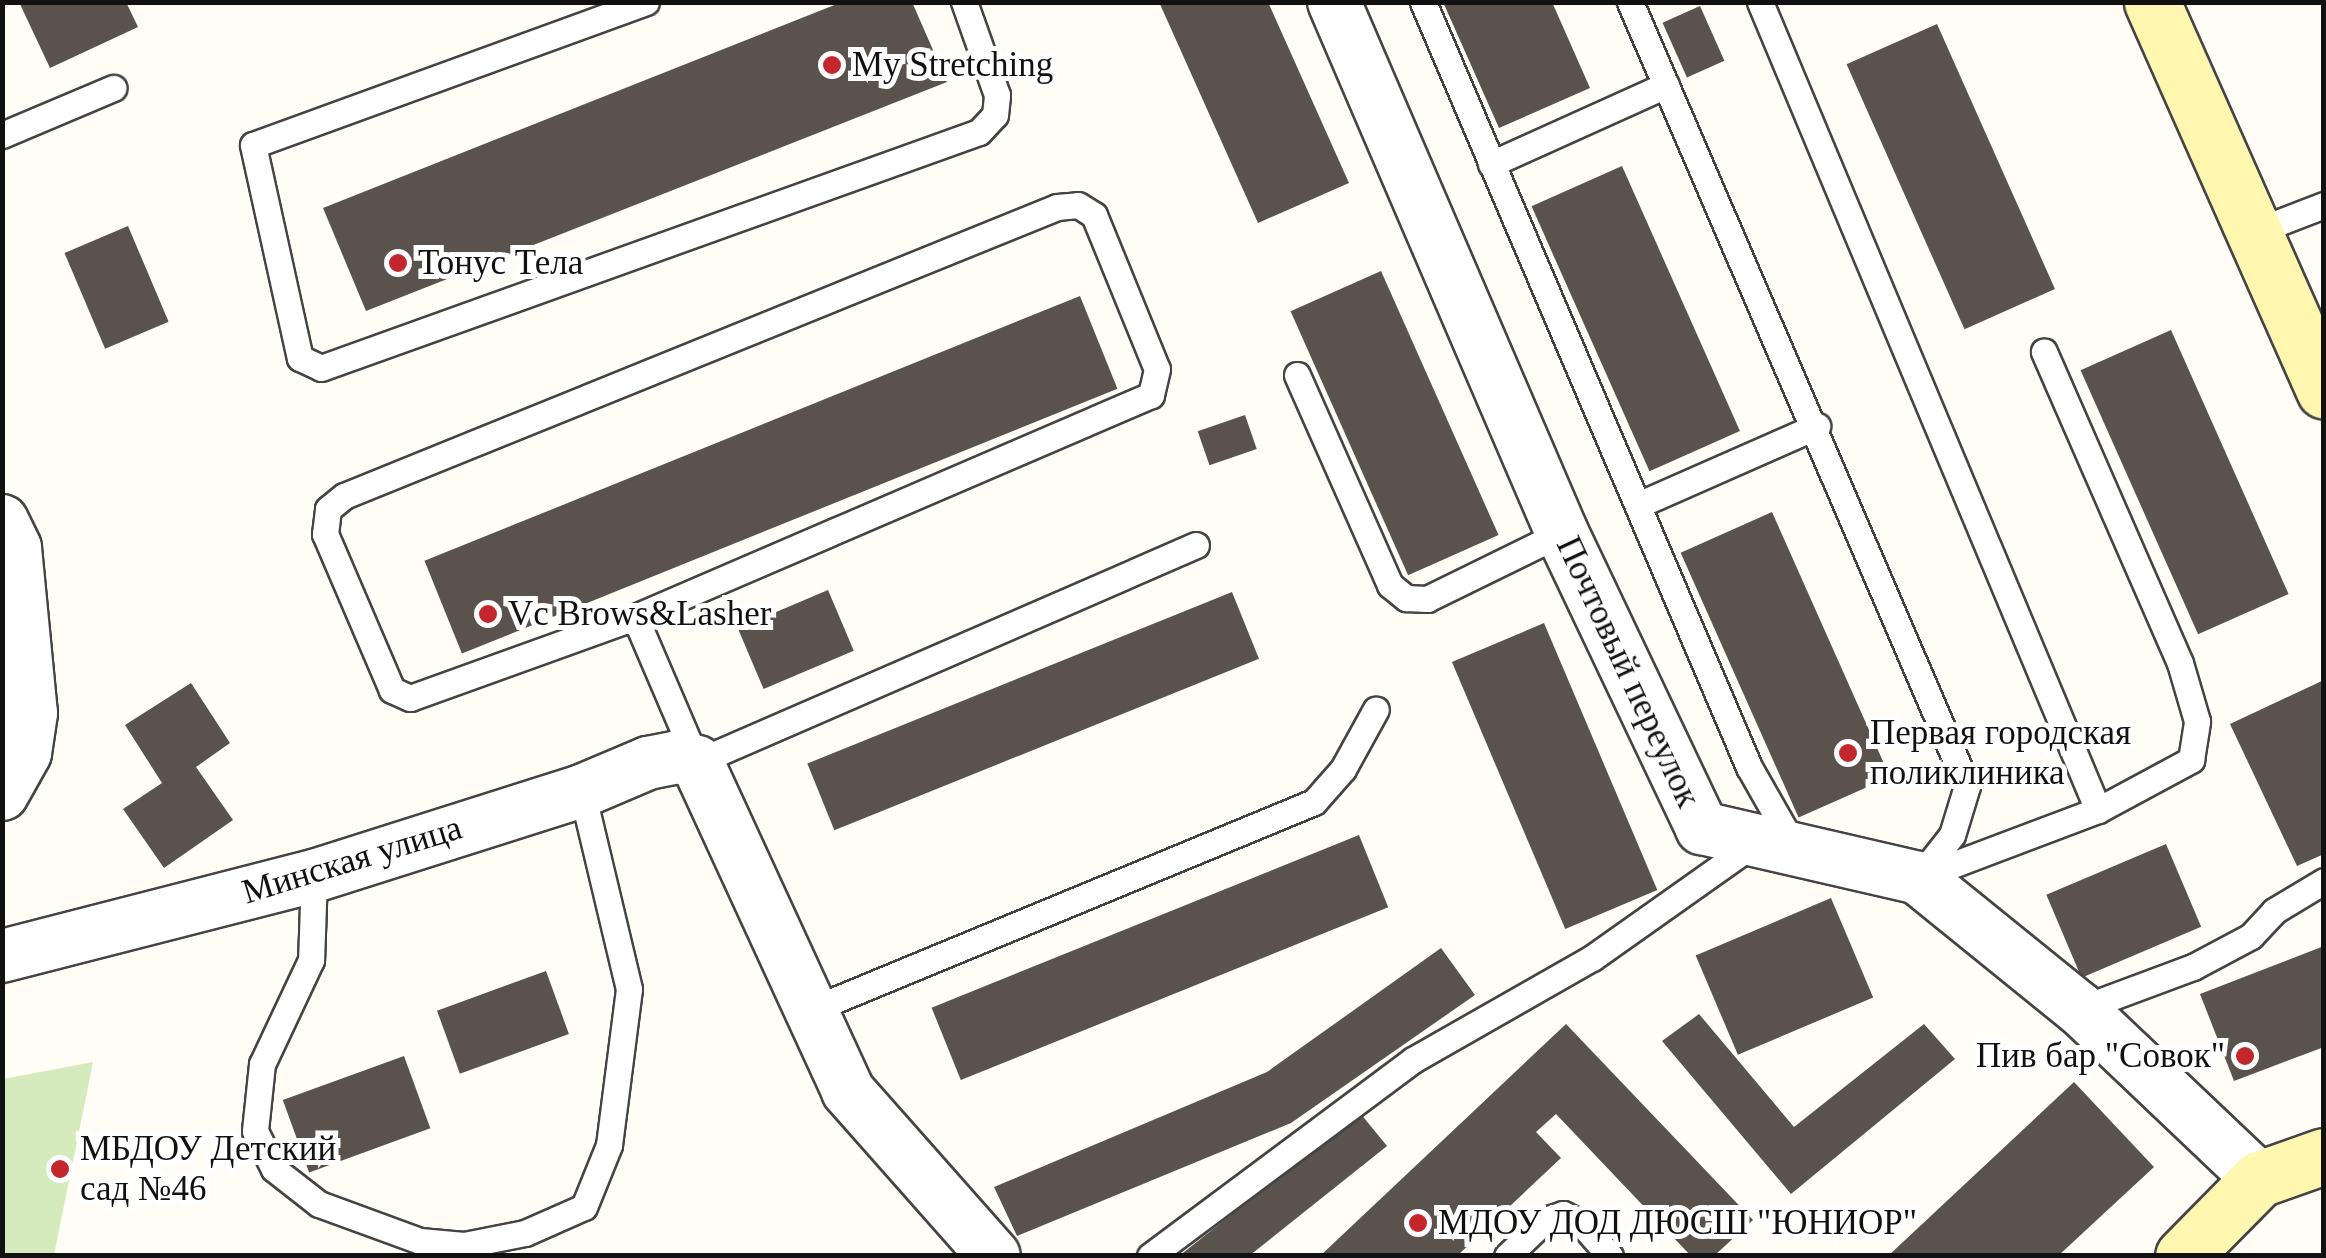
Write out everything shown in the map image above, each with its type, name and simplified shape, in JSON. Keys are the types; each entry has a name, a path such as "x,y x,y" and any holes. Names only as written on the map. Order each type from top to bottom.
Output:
{"main road":[{"path":"2152,2 2324,391"},
{"path":"2183,1256 2259,1179 2324,1156"}],"street":[{"name":"Почтовый переулок","path":"1334,2 1562,533 1702,828 1918,878 2080,1010 2259,1179"},
{"path":"2,521 15,548 31,713 25,752 2,794"},
{"name":"Минская улица","path":"2,956 314,876 582,791 648,763 678,757 698,762"},
{"path":"698,762 848,1091 994,1256"}],"lane":[{"path":"646,2 252,145 300,358 321,368 979,132 996,115 997,95 964,2"},
{"path":"1150,1256 1413,1060 1592,958 1774,846 1749,768 1423,2"},
{"path":"1630,2 1817,426 1967,786 1952,835 1918,878"},
{"path":"1760,2 2098,810"},
{"path":"1491,164 1666,85"},
{"path":"2,135 114,88"},
{"path":"1078,205 1094,215 1156,369 1151,395 635,617 410,698 392,690 325,534 328,509 344,496 1057,207 1078,205"},
{"path":"2254,232 2324,205"},
{"path":"1918,878 2098,810 2192,760 2197,721 2180,663 2044,350"},
{"path":"1297,375 1390,585 1406,598 1426,599 1562,533"},
{"path":"1638,506 1817,426"},
{"path":"635,617 698,762 1196,545"},
{"path":"811,1010 1314,802 1343,769 1376,709"},
{"path":"314,876 311,960 262,1064 255,1131 274,1170 320,1204 420,1241 464,1245 526,1234 584,1208 609,1145 630,989 582,791"},
{"path":"2080,1010 2193,967 2251,936 2274,911 2324,882"},
{"path":"1507,1256 1546,1220 1563,1214 1581,1223 1610,1256"}],"green space":[{"path":"93,1062 54,1255 3,1255 3,1079"}],"building":[{"path":"19,2 126,2 138,27 50,68"},
{"path":"842,2 912,2 947,82 366,311 323,208"},
{"path":"1159,2 1268,2 1349,183 1258,223"},
{"path":"1443,2 1552,2 1590,88 1499,128"},
{"path":"1700,6 1724,61 1687,77 1663,23"},
{"path":"1937,24 2055,289 1965,329 1847,64"},
{"path":"1622,166 1740,431 1650,471 1532,206"},
{"path":"128,226 169,322 105,349 64,253"},
{"path":"1381,271 1499,535 1408,575 1291,311"},
{"path":"1080,296 1117,389 462,654 424,561"},
{"path":"2171,330 2289,594 2198,634 2081,370"},
{"path":"1245,415 1257,449 1209,465 1198,431"},
{"path":"1772,512 1890,777 1799,818 1681,553"},
{"path":"828,590 854,651 764,689 738,628"},
{"path":"1232,592 1259,659 834,830 807,764"},
{"path":"1544,623 1657,890 1565,929 1452,662"},
{"path":"2324,680 2324,854 2297,866 2230,724"},
{"path":"191,683 230,743 196,767 233,820 164,868 123,809 162,783 125,725"},
{"path":"1359,835 1388,907 961,1080 932,1008"},
{"path":"2166,844 2201,927 2082,978 2046,895"},
{"path":"1831,898 1873,997 1738,1055 1696,955"},
{"path":"2324,946 2324,1047 2234,1081 2200,994"},
{"path":"1441,948 1475,995 1291,1123 1017,1236 994,1187 1267,1072"},
{"path":"546,971 569,1034 460,1074 437,1011"},
{"path":"1699,1014 1794,1127 1924,1024 1955,1059 1791,1194 1662,1041"},
{"path":"1566,1024 1753,1220 1714,1256 1691,1256 1556,1114 1536,1132 1561,1158 1457,1256 1320,1256"},
{"path":"404,1056 430,1128 309,1172 283,1100"},
{"path":"2074,1082 2154,1167 2058,1256 1888,1256"},
{"path":"1360,1113 1387,1146 1249,1256 1179,1256"}],"place":[{"name":"My Stretching","path":"832,65"},
{"name":"Тонус Тела","path":"398,263"},
{"name":"Vc Brows&Lasher","path":"488,614"},
{"name":"Первая городская поликлиника","path":"1848,753"},
{"name":"Пив бар \"Совок\"","path":"2245,1056"},
{"name":"МБДОУ Детский сад №46","path":"60,1169"},
{"name":"МДОУ ДОД ДЮСШ \"ЮНИОР\"","path":"1418,1223"}]}
